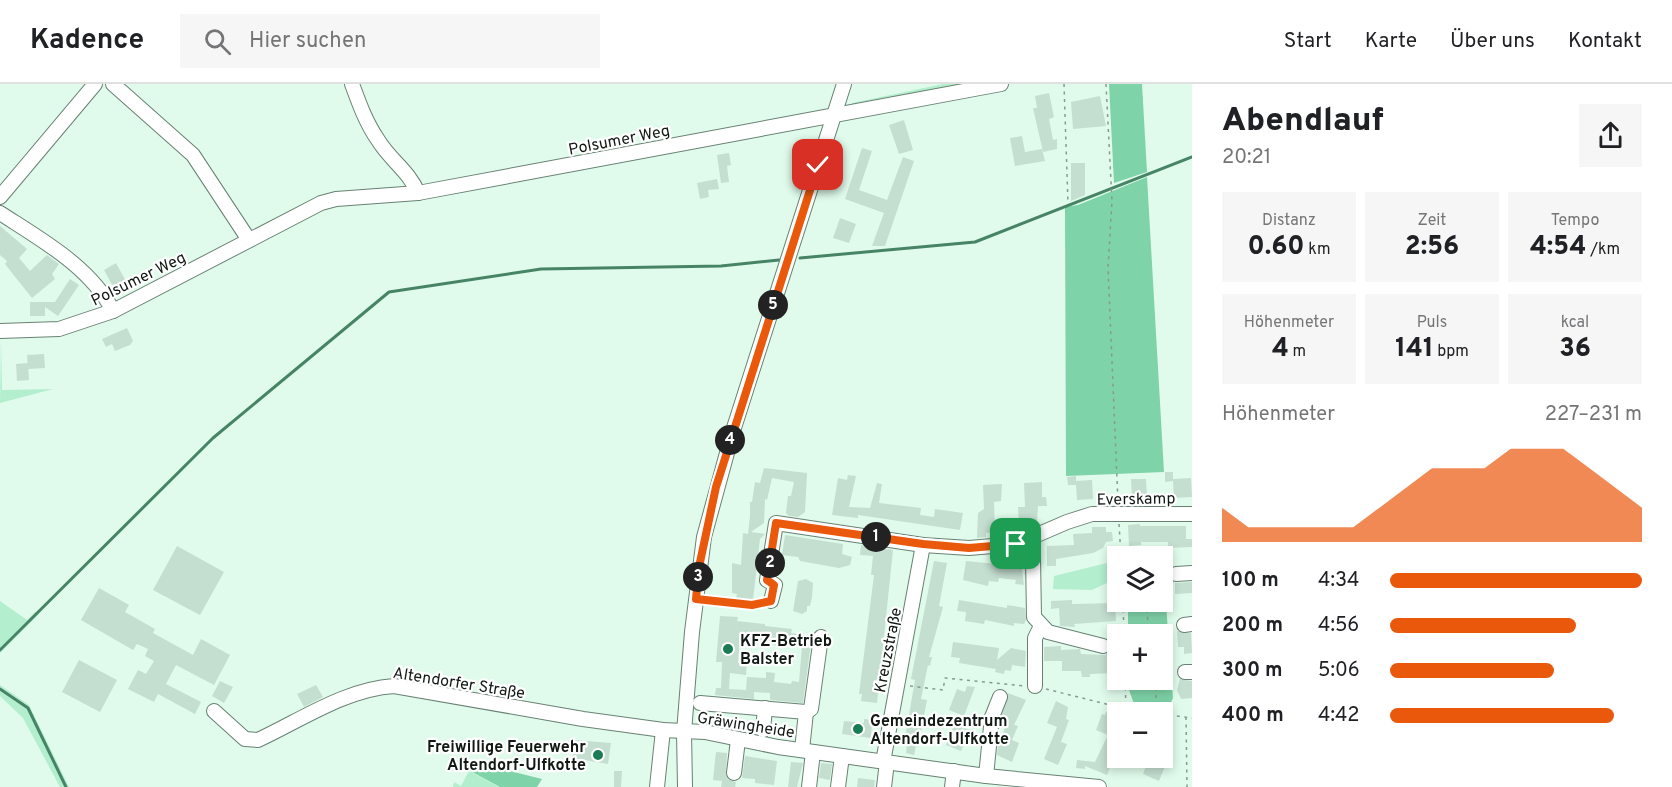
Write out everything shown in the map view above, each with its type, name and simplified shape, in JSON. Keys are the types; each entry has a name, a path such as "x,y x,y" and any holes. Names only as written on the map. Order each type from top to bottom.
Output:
{"street":[{"path":"0,197 95,84"},
{"path":"112,84 193,155 249,240"},
{"path":"352,84 378,142 411,178 418,193"},
{"path":"685,787 684,732 699,567 716,487 844,84"},
{"name":"Polsumer Weg","path":"0,331 60,328 113,311 321,203 336,199 418,193 1001,84"},
{"path":"0,213 62,254 107,298 113,311"},
{"name":"Everskamp","path":"771,601 774,585 767,580 776,523 923,544 969,548 1003,547 1029,540 1067,522 1092,514 1118,512 1192,514"},
{"path":"1029,540 1034,557 1034,618 1053,634 1103,646"},
{"name":"Kreuzstraße","path":"885,762 923,544"},
{"path":"1176,574 1192,573"},
{"path":"1035,686 1035,638 1041,626"},
{"path":"806,712 811,709 821,637"},
{"name":"Altendorfer Straße","path":"214,711 245,739 258,740 355,694 373,687 394,686 583,719 684,732"},
{"path":"986,776 992,717 1000,697"},
{"name":"Gräwingheide","path":"700,703 806,712 807,751"},
{"path":"763,730 765,708"},
{"path":"657,787 663,730"},
{"name":"Gräwingheide","path":"684,732 705,732 738,740 807,751 986,776 1099,787"},
{"path":"734,773 738,740"},
{"path":"807,751 809,787"},
{"path":"838,787 842,756"},
{"path":"884,787 885,762"},
{"path":"952,787 954,771"}],"path":[{"path":"1064,84 1068,204"},
{"path":"1106,84 1112,201 1107,268 1120,546"},
{"path":"696,599 752,605 771,601"},
{"path":"897,684 943,690 945,678 1035,686 1107,704"},
{"path":"1173,715 1192,718"},
{"path":"1186,717 1187,787"}],"green space":[{"path":"943,84 982,84 855,109 852,103"},
{"path":"1109,84 1142,84 1147,172 1114,183"},
{"path":"1147,177 1164,472 1066,476 1065,207 1078,205"},
{"path":"1,338 2,390 53,389 0,403"},
{"path":"1107,563 1107,583 1092,590 1053,589 1054,576"},
{"path":"0,601 27,620 35,612 39,614 0,653"},
{"path":"1128,612 1167,612 1167,624 1128,624"},
{"path":"0,685 29,705 69,787 60,787 23,718 0,696"},
{"path":"1129,690 1172,690 1171,702 1133,702"},
{"path":"458,758 542,779 537,787 500,787 457,764"},
{"path":"469,771 499,787 453,787 454,782 461,786"}],"building":[{"path":"1049,93 1054,117 1049,119 1053,140 1057,139 1057,149 1043,152 1033,108 1037,108 1035,96"},
{"path":"1100,96 1106,126 1073,129 1071,102"},
{"path":"904,120 913,150 899,154 889,125"},
{"path":"1022,136 1025,152 1042,149 1045,161 1015,166 1010,138"},
{"path":"862,148 872,151 859,190 887,200 903,157 914,161 885,246 872,246 884,213 845,199"},
{"path":"729,153 731,165 727,166 729,182 721,183 717,155"},
{"path":"1071,163 1085,163 1085,195 1071,201"},
{"path":"717,179 719,189 708,190 709,197 700,199 697,183"},
{"path":"840,218 856,224 849,243 833,238"},
{"path":"0,226 27,249 19,258 30,271 47,255 59,264 52,274 55,279 32,298 5,264 7,261 0,255"},
{"path":"116,263 128,285 116,292 104,270"},
{"path":"70,279 79,285 58,316 45,307 45,316 30,316 30,302 55,302"},
{"path":"127,328 133,341 130,345 115,351 112,344 106,347 102,339"},
{"path":"44,354 45,368 28,369 27,355"},
{"path":"28,363 29,380 17,381 16,364"},
{"path":"764,468 807,473 805,512 798,517 789,516 786,513 788,496 791,496 794,482 772,478 767,500 765,499 764,523 751,532 765,534 760,539 753,600 736,598 737,594 732,593 732,563 741,565 743,533 748,534 750,502 752,502 755,482 760,483"},
{"path":"1165,472 1173,472 1173,479 1191,478 1192,497 1174,498 1173,481 1165,482"},
{"path":"848,475 856,476 849,507 870,508 877,483 882,484 879,503 921,508 920,515 934,517 935,509 963,513 960,530 858,515 858,518 832,515 838,478 847,480"},
{"path":"1076,476 1076,481 1092,480 1093,499 1077,500 1076,485 1068,485 1067,477"},
{"path":"1131,479 1146,479 1147,498 1132,499"},
{"path":"1042,482 1042,497 1046,497 1047,506 1038,506 1037,522 1019,523 1018,507 1025,507 1024,483"},
{"path":"1002,484 1001,501 994,502 995,532 986,533 986,537 977,538 978,513 984,509 983,485"},
{"path":"1128,525 1186,526 1186,539 1192,539 1192,547 1173,548 1168,546 1168,542 1141,542 1141,545 1129,546"},
{"path":"1092,527 1106,527 1106,532 1112,532 1113,541 1106,542 1103,548 1093,553 1056,559 1056,566 1047,566 1047,546 1074,545 1073,534 1092,533"},
{"path":"785,535 843,544 842,554 852,557 850,565 839,568 800,561 798,557 782,555"},
{"path":"861,545 893,550 877,703 861,701 862,694 859,694 874,575 871,575 873,556 860,555"},
{"path":"177,546 224,572 200,615 153,590"},
{"path":"1008,559 1021,563 1024,585 1015,584 1016,580 999,578 998,582 989,581 988,586 963,580 966,561 1007,565"},
{"path":"934,561 947,563 939,606 943,607 929,657 932,657 930,666 928,665 921,699 927,700 918,747 916,746 914,755 906,753 907,745 904,744 915,680 911,679"},
{"path":"806,579 813,583 812,597 810,606 807,606 807,611 802,614 793,611 798,581"},
{"path":"1192,582 1192,593 1175,594 1175,583"},
{"path":"99,588 129,605 125,612 155,629 153,633 193,655 201,639 230,655 214,685 176,665 166,684 201,702 195,714 158,694 154,702 128,689 138,670 146,674 154,661 145,656 148,649 137,644 133,650 81,620"},
{"path":"959,600 1007,608 1007,605 1025,608 1026,620 1024,624 1014,623 1014,626 985,620 984,624 965,621 966,612 957,611"},
{"path":"1072,600 1072,604 1107,603 1107,612 1116,612 1116,621 1074,624 1075,627 1060,626 1059,608 1051,609 1051,601"},
{"path":"720,616 738,617 737,621 792,629 791,633 812,636 803,703 770,700 770,693 754,692 754,699 715,695 716,688 721,688 722,662 716,662","holes":["740,638 774,641 773,645 802,646 799,682 792,681 791,684 774,682 775,673 766,672 766,678 747,677 746,690 729,689 730,673 746,675 747,664 738,663"]},
{"path":"1177,631 1191,633 1192,653 1184,654 1184,647 1178,647"},
{"path":"953,642 999,648 997,660 1011,648 1026,651 1025,667 1012,665 1011,671 1005,670 1004,674 995,672 996,669 959,663 960,658 951,657"},
{"path":"1061,646 1061,650 1080,649 1081,654 1107,653 1107,673 1090,674 1090,677 1082,677 1081,671 1062,671 1062,661 1044,661 1044,647"},
{"path":"79,660 117,680 100,712 62,692"},
{"path":"1180,679 1192,681 1192,698 1181,699 1177,690"},
{"path":"220,681 233,687 224,703 212,696"},
{"path":"316,685 323,697 304,707 297,694"},
{"path":"967,686 975,687 964,716 949,710 957,689 965,692"},
{"path":"1008,693 1026,700 1014,725 1018,726 1012,740 1019,743 1012,762 997,755 998,744 1008,721 1001,718"},
{"path":"1056,701 1068,707 1066,719 1069,720 1061,742 1067,744 1058,765 1044,759 1057,727 1047,723"},
{"path":"1107,712 1107,735 1096,730 1102,714 1105,715"},
{"path":"958,715 965,718 962,727 970,730 968,735 976,738 973,745 965,742 961,751 946,745"},
{"name":"Gemeindezentrum Altendorf-Ulfkotte","path":"864,719 872,720 871,738 842,734 844,721 864,723"},
{"path":"1107,737 1107,768 1110,768 1107,775 1085,766 1085,769 1076,768 1077,760 1095,762"},
{"name":"Freiwillige Feuerwehr Altendorf-Ulfkotte","path":"575,740 611,743 608,764 572,758"},
{"path":"716,752 727,753 726,776 729,780 736,782 735,787 721,787 722,781 713,780"},
{"path":"745,756 777,761 774,785 755,783 755,779 742,778"},
{"path":"791,762 803,763 797,787 788,787"},
{"path":"821,763 832,764 830,780 819,778"},
{"path":"1145,768 1164,768 1159,781 1143,774"},
{"path":"614,771 622,771 621,787 614,787"},
{"path":"858,778 875,780 874,787 857,787"}],"waterway":[{"path":"800,258 975,242 1192,157"},
{"path":"0,650 213,438 389,292 541,269 721,266 779,260"},
{"path":"0,689 28,708 66,787"}],"place":[{"name":"KFZ-Betrieb Balster","path":"728,649"},
{"name":"Gemeindezentrum Altendorf-Ulfkotte","path":"858,729"},
{"name":"Freiwillige Feuerwehr Altendorf-Ulfkotte","path":"598,755"}],"route":[{"path":"818,165 716,487 704,537 696,599 752,605 771,601 774,585 767,580 776,523 923,544 969,548 1003,547 1016,544"}]}
